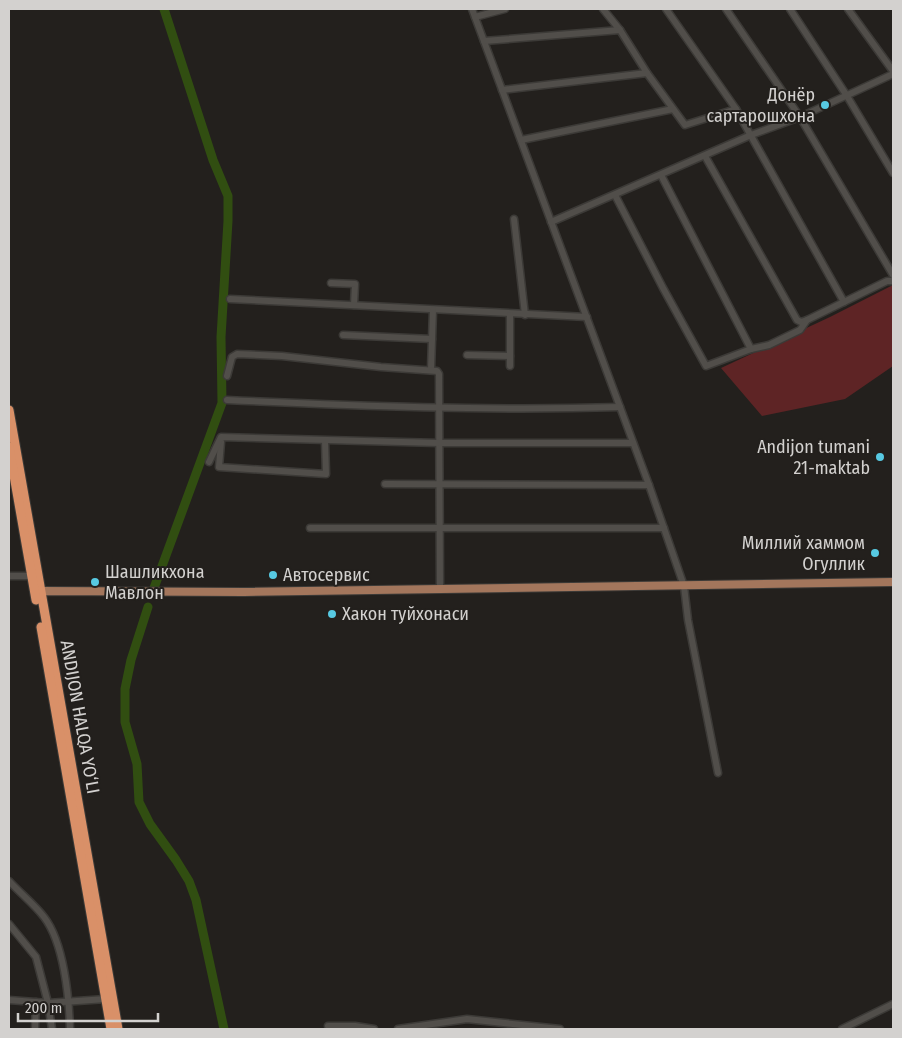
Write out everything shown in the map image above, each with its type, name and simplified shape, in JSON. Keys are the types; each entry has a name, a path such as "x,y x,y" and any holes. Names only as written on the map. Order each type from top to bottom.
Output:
{"highway":[{"name":"ANDIJON HALQA YO‘LI","path":"9,410 35,576"},
{"name":"ANDIJON HALQA YO‘LI","path":"9,447 38,591 118,1029"},
{"name":"ANDIJON HALQA YO‘LI","path":"38,591 112,1029"}],"main road":[{"path":"38,591 158,592 893,582"}],"street":[{"path":"472,9 649,485 684,586 688,620 718,773"},
{"path":"475,17 505,9"},
{"path":"603,9 620,30 647,73 684,123 687,125 736,108"},
{"path":"666,9 736,108 844,302"},
{"path":"726,9 800,117 893,275"},
{"path":"790,9 847,96 893,173"},
{"path":"551,222 751,135 800,117 847,96 893,72 848,9"},
{"path":"484,41 620,30"},
{"path":"502,90 647,73"},
{"path":"521,140 673,109"},
{"path":"705,156 797,320 801,322 808,320 887,281 893,281"},
{"path":"661,175 751,349"},
{"path":"615,195 706,366 751,349 769,345 800,330 808,320"},
{"path":"514,219 525,315"},
{"path":"331,283 355,284 354,305"},
{"path":"230,299 587,318"},
{"path":"431,370 433,310"},
{"path":"510,315 510,366"},
{"path":"343,335 432,339"},
{"path":"227,376 232,357 237,354 437,371 439,374 440,443 440,589"},
{"path":"467,355 510,356"},
{"path":"227,400 544,409 620,407"},
{"path":"221,438 440,443 633,444"},
{"path":"221,438 219,467 326,474 325,441"},
{"path":"209,462 221,438"},
{"path":"385,484 649,485"},
{"path":"310,528 664,528"},
{"path":"9,576 35,576"},
{"path":"9,881 44,917 56,936 69,1002 70,1029"},
{"path":"9,924 36,957 48,1003 52,1029"},
{"path":"9,1000 48,1003 106,999"},
{"path":"34,1029 36,1002"},
{"path":"842,1029 893,1004"},
{"path":"398,1029 467,1019 560,1029"},
{"path":"328,1026 355,1026 374,1029"}],"shaded area":[{"path":"893,285 893,366 845,399 762,416 721,368 830,317"}],"waterway":[{"path":"154,588 222,403 221,337 228,221 228,196 213,160 164,9"},
{"path":"148,607 131,660 125,689 125,722 137,764 139,802 150,824 189,881 196,900 224,1029"}],"place":[{"name":"Донёр сартарошхона","path":"825,105"},
{"name":"Andijon tumani 21-maktab","path":"880,457"},
{"name":"Миллий хаммом Огуллик","path":"875,553"},
{"name":"Автосервис","path":"273,575"},
{"name":"Шашликхона Мавлон","path":"95,582"},
{"name":"Хакон туйхонаси","path":"332,614"}]}
